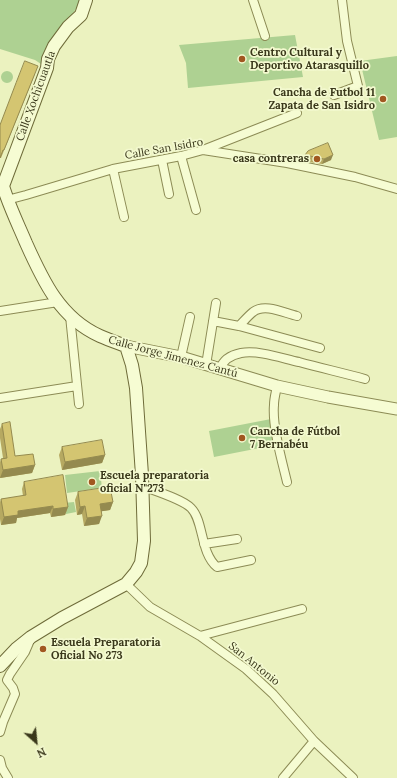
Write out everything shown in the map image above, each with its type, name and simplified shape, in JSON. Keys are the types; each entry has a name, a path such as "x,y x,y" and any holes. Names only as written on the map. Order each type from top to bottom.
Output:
{"main road":[{"name":"Calle Xochicuautla","path":"4,197 4,186 43,81 48,59 54,46 68,27 81,15 86,0"},
{"name":"Calle Jorge Jimenez Cantú","path":"4,197 49,291 58,302 70,316 99,336 126,346"},
{"path":"0,666 31,638 62,618 126,584 141,563 144,541 136,388 132,366 126,346"}],"street":[{"path":"253,0 265,36"},
{"path":"334,95 358,86 347,41 342,0"},
{"path":"203,150 297,112"},
{"name":"Calle San Isidro","path":"4,197 26,195 113,169 181,156 203,150 355,177 397,189"},
{"path":"181,156 196,210"},
{"path":"162,160 169,194"},
{"path":"113,169 124,217"},
{"path":"0,311 58,302"},
{"path":"206,365 216,303"},
{"path":"239,326 253,312 259,309 267,308 297,316"},
{"path":"70,316 79,404"},
{"path":"180,357 190,317"},
{"path":"213,321 239,326 320,348"},
{"name":"Calle Jorge Jimenez Cantú","path":"126,346 180,357 277,386 328,397 397,409"},
{"path":"220,369 222,362 227,358 240,353 257,354 283,358 365,379"},
{"path":"0,398 77,386"},
{"path":"277,386 274,405 275,423 287,482"},
{"path":"142,486 191,508 196,515 204,544 213,564 217,567 251,560"},
{"path":"204,544 237,539"},
{"name":"San Antonio","path":"126,584 150,607 200,636 246,669 273,694 314,741 353,778"},
{"path":"200,636 302,609"},
{"path":"0,732 15,694 13,688 7,680 25,652 31,638"},
{"path":"283,778 314,741"},
{"path":"0,760 2,768 8,778"}],"green space":[{"path":"0,0 81,0 51,43 41,64 35,60 0,49"},
{"name":"Centro Cultural y Deportivo Atarasquillo","path":"295,35 303,77 188,88 186,63 179,45"},
{"name":"Cancha de Futbol 11 Zapata de San Isidro","path":"397,56 397,137 379,140 360,61"},
{"path":"5,71 9,71 13,77 9,83 5,83 1,79 1,75"},
{"name":"Cancha de Fútbol 7 Bernabéu","path":"271,419 275,445 214,457 209,431"},
{"path":"100,471 102,488 67,493 65,475"},
{"path":"74,502 76,512 66,514 64,503"}],"building":[{"path":"25,61 38,66 0,158 0,125"},
{"path":"328,143 333,155 324,159 305,155 308,151"},
{"path":"10,422 15,456 33,454 35,465 3,470 1,459 7,458 2,424"},
{"path":"102,440 105,455 65,462 62,447"},
{"path":"63,475 68,507 53,509 53,506 18,511 18,515 4,517 1,499 26,495 24,482"},
{"path":"110,487 113,502 100,504 102,516 87,518 85,506 80,507 78,492"}],"place":[{"name":"Centro Cultural y Deportivo Atarasquillo","path":"242,59"},
{"name":"Cancha de Futbol 11 Zapata de San Isidro","path":"383,99"},
{"name":"casa contreras","path":"317,159"},
{"name":"Cancha de Fútbol 7 Bernabéu","path":"242,438"},
{"name":"Escuela preparatoria oficial N\"273","path":"92,482"},
{"name":"Escuela Preparatoria Oficial No 273","path":"43,649"}]}
